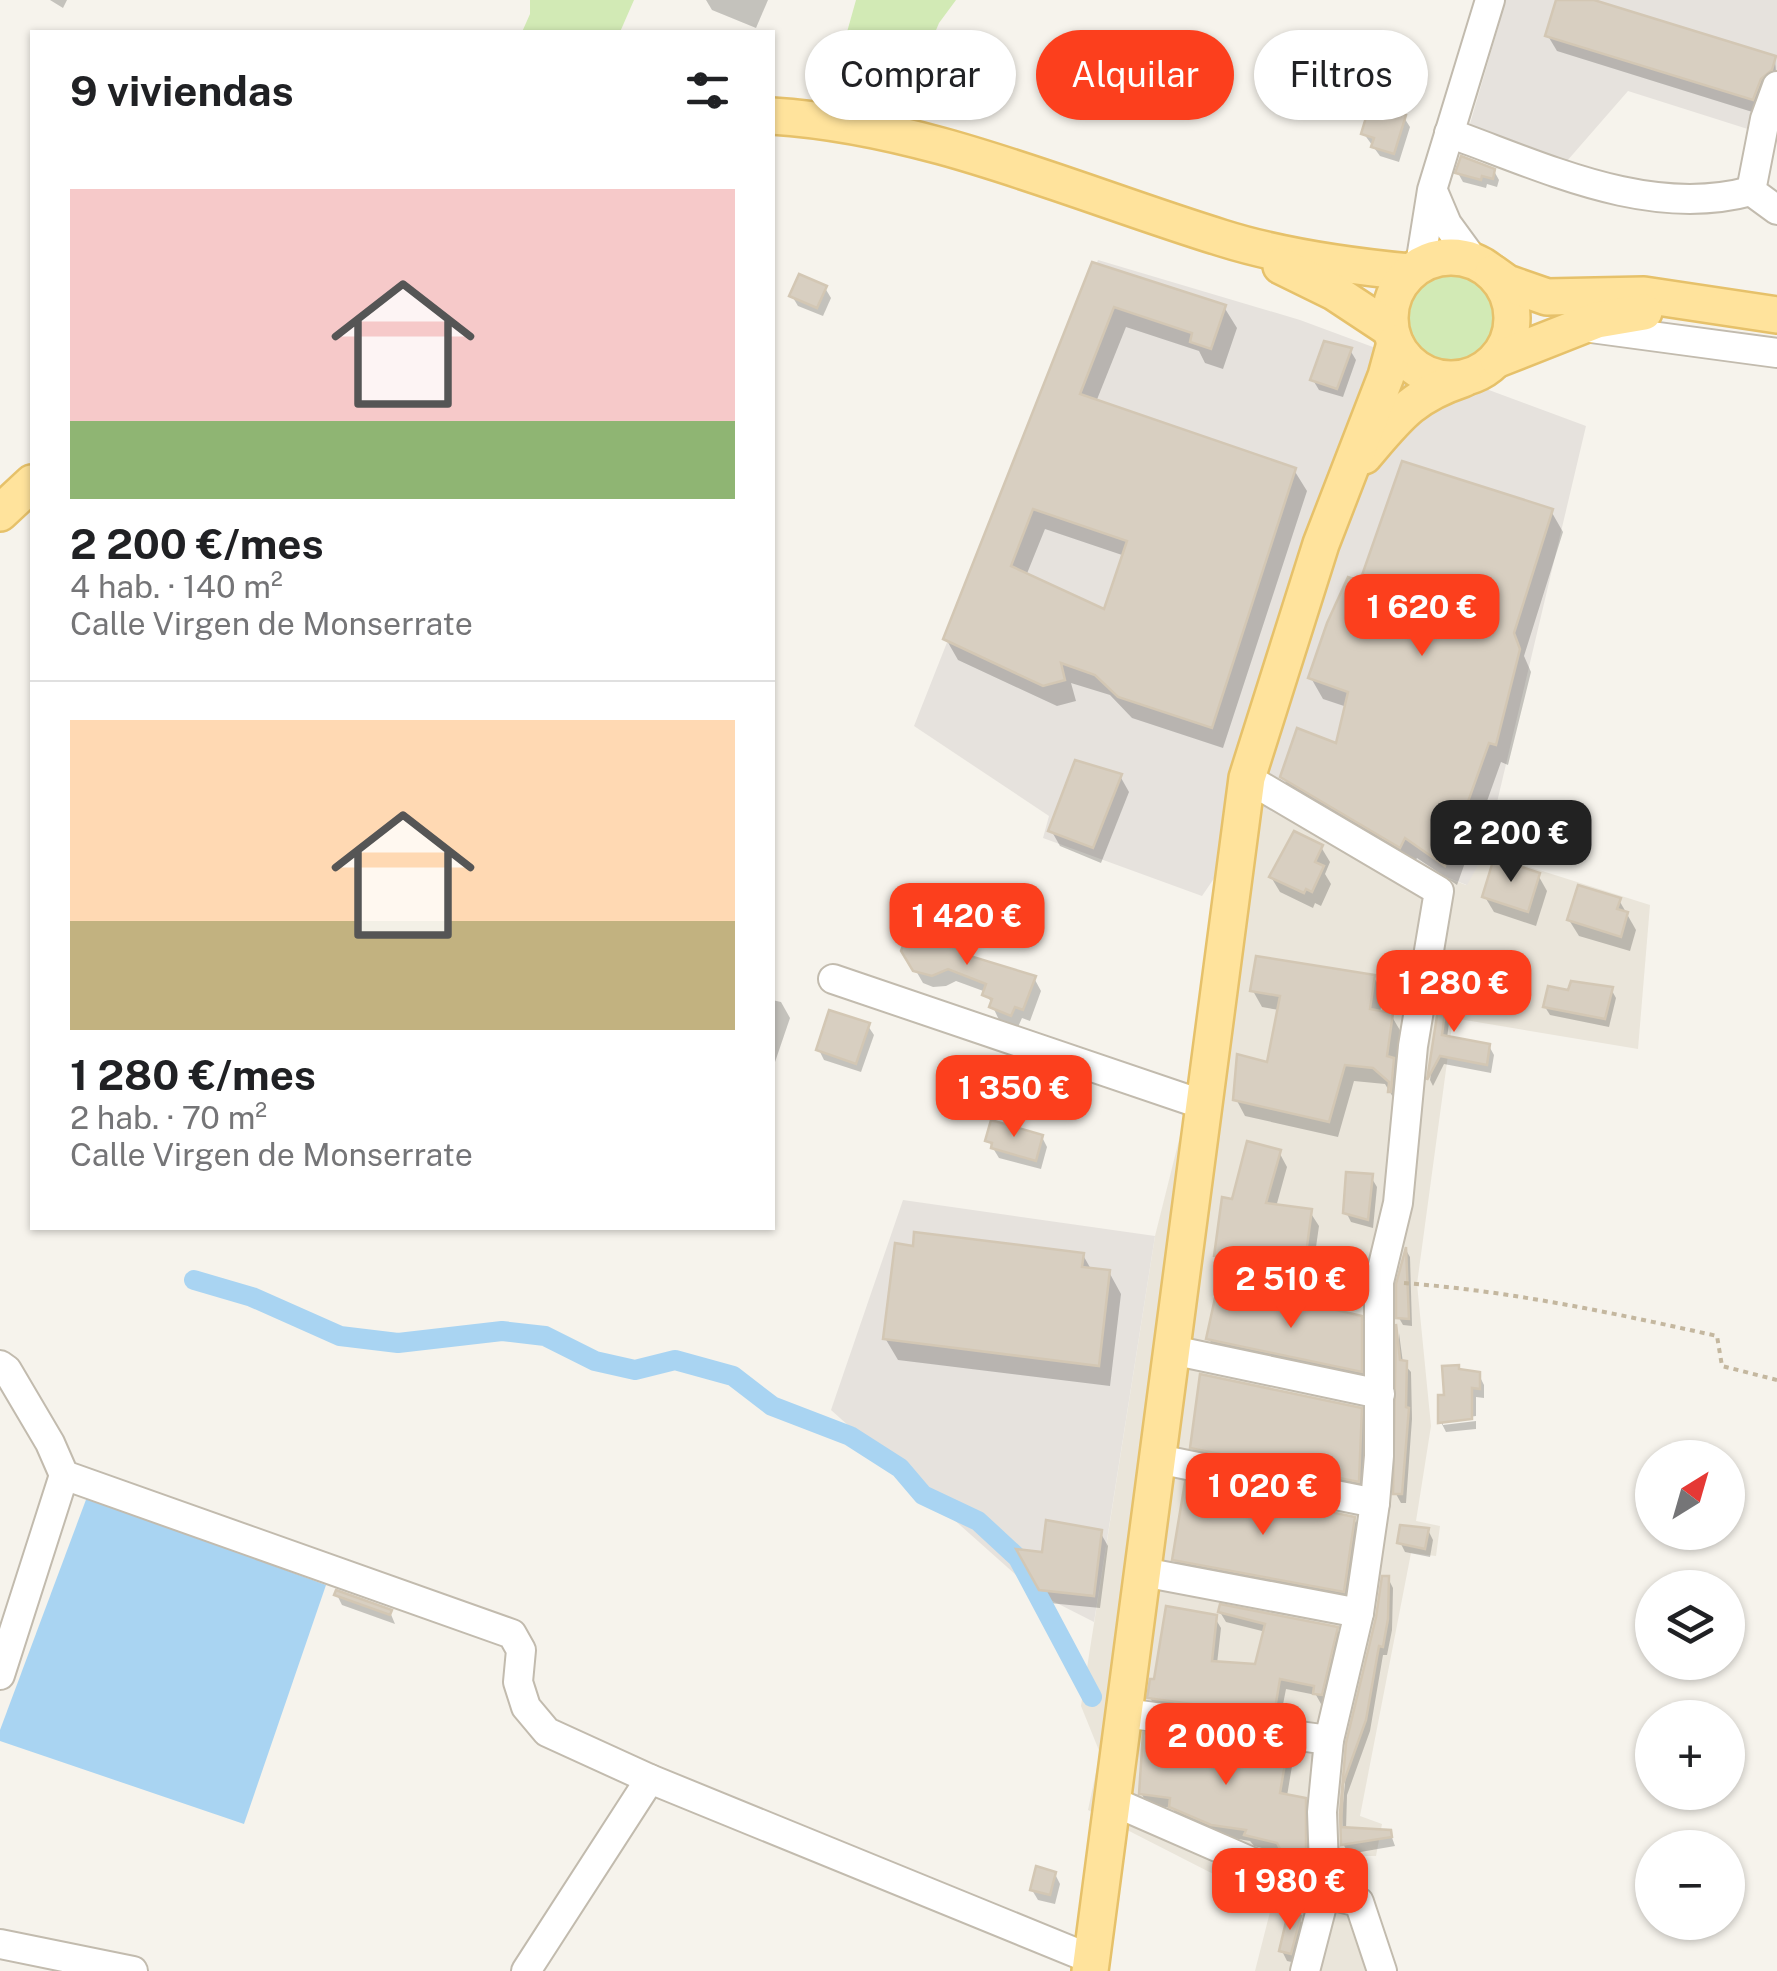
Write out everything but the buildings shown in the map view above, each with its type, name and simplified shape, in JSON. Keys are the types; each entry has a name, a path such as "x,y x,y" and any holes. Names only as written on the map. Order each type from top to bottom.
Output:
{"main road":[{"path":"775,116 832,120 926,140 1226,240 1343,266 1415,269"},
{"path":"1226,240 1334,292 1392,336 1417,370 1433,377 1483,368 1508,343 1513,324 1511,305 1504,287 1483,267"},
{"path":"1091,1965 1247,778 1321,544 1386,376 1392,336 1390,308 1397,289 1415,269 1437,258 1456,257 1483,267 1507,283 1547,297 1644,294 1777,315"},
{"path":"1350,472 1410,404 1429,390 1579,327 1648,311 1708,307"},
{"path":"0,514 30,485"}],"street":[{"path":"1415,269 1432,190 1490,0"},
{"path":"1751,192 1765,119 1777,86"},
{"path":"1449,133 1594,185 1638,196 1726,198 1751,192 1777,210"},
{"path":"1432,190 1447,224 1483,267"},
{"path":"1579,327 1777,353"},
{"path":"1247,778 1439,891 1413,1046 1398,1203 1379,1282 1380,1394 1375,1503 1359,1613 1329,1740 1322,1812 1325,1894 1305,1971"},
{"path":"833,979 1204,1105"},
{"path":"1172,1350 1380,1394"},
{"path":"0,1365 7,1370 50,1443 64,1475 2,1664"},
{"path":"1158,1459 1375,1503"},
{"path":"64,1475 512,1634 521,1650 518,1682 526,1707 547,1732 1091,1965"},
{"path":"1143,1572 1359,1613"},
{"path":"1124,1713 1329,1740"},
{"path":"526,1971 650,1779"},
{"path":"1112,1801 1325,1894 1359,1902 1382,1971"},
{"path":"0,1944 133,1971"}],"path":[{"path":"1379,1282 1460,1287 1601,1310 1717,1336 1722,1366 1777,1380"}],"shaded area":[{"path":"1494,0 1777,0 1777,77 1754,131 1628,91 1560,169 1467,134 1500,21"},
{"path":"1098,260 1300,320 1586,426 1485,853 1467,885 1262,808 1202,896 1043,838 1049,816 914,726"},
{"path":"1262,808 1466,885 1485,853 1650,905 1638,1049 1453,1018 1417,1284 1431,1426 1416,1521 1440,1526 1436,1556 1411,1553 1360,1816 1382,1824 1376,1856 1352,1856 1393,1971 1255,1971 1272,1904 1088,1810 1100,1753 1081,1706 1155,1236"},
{"path":"903,1200 1155,1236 1094,1622 1035,1592 831,1410"}],"green space":[{"path":"530,0 634,0 621,30 523,30 530,14"},
{"path":"856,0 956,0 936,30 848,30"},
{"path":"1450,273 1467,276 1481,286 1491,300 1491,334 1481,348 1467,358 1450,361 1433,358 1419,348 1409,334 1406,317 1409,300 1419,286 1433,276"}],"water":[{"path":"87,1497 326,1585 244,1824 0,1741 0,1730"}],"waterway":[{"path":"194,1280 252,1297 340,1336 398,1343 502,1331 545,1336 595,1361 635,1370 675,1360 733,1376 772,1406 850,1436 900,1468 923,1495 978,1521 1018,1558 1092,1697"}]}
